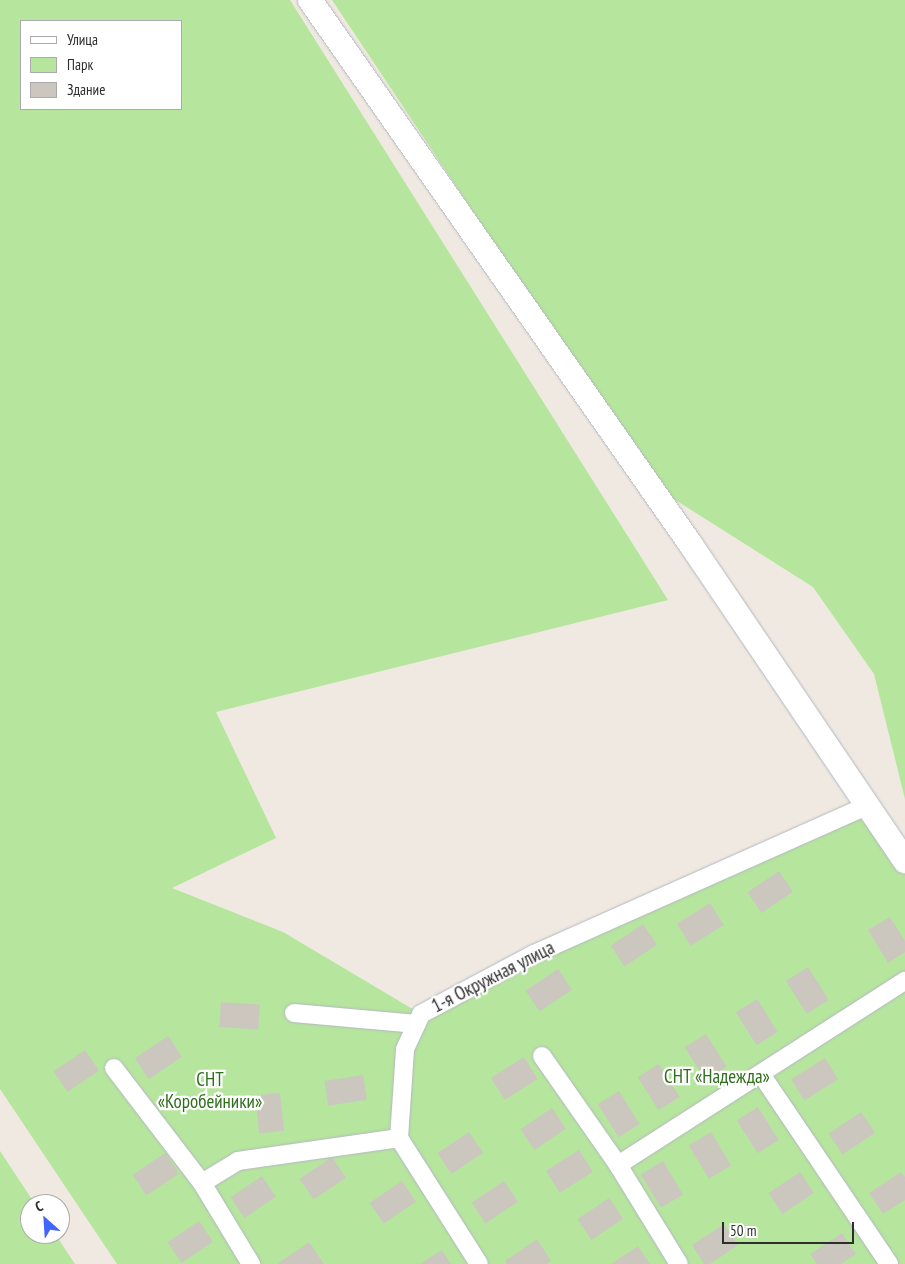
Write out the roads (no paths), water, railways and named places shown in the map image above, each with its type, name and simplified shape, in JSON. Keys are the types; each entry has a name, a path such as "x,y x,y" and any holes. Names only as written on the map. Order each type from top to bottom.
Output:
{"street":[{"path":"310,0 680,529 905,861"},
{"name":"1-я Окружная улица","path":"399,1138 405,1050 421,1014 534,954 868,805"},
{"path":"618,1165 905,981"},
{"path":"294,1013 417,1024"},
{"path":"542,1056 618,1165 679,1264"},
{"path":"114,1068 202,1183 251,1264"},
{"path":"761,1074 889,1264"},
{"path":"202,1183 238,1161 399,1138 478,1264"}],"park label":[{"name":"СНТ «Надежда»","path":"717,1077"},
{"name":"СНТ «Коробейники»","path":"210,1091"}]}
